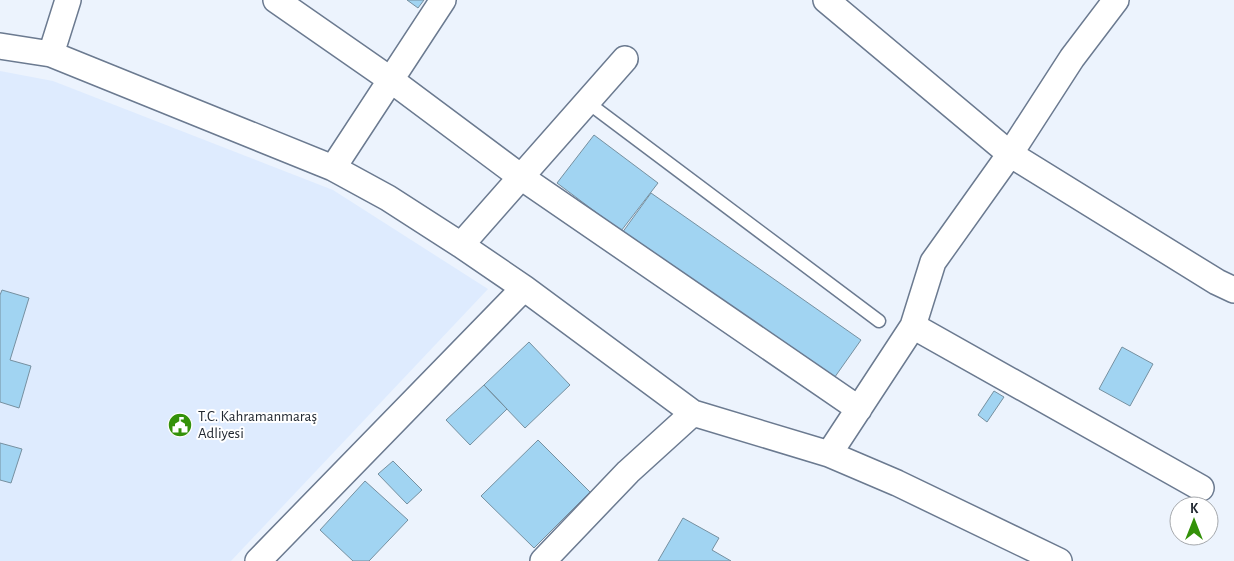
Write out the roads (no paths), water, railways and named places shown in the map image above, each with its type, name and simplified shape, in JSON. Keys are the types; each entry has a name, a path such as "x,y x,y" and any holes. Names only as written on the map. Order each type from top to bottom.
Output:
{"street":[{"path":"51,54 68,0"},
{"path":"276,0 391,80 521,177 859,409"},
{"path":"333,168 443,0"},
{"path":"826,0 1010,154 1208,277 1234,290"},
{"path":"829,454 914,326 933,262 1010,154 1072,58 1116,0"},
{"path":"0,46 51,54 333,168 388,198 462,245 524,288 693,413 829,454 897,483 1059,561"},
{"path":"462,245 624,59"},
{"path":"258,561 524,288"},
{"path":"914,326 1201,488"},
{"path":"543,561 628,472 693,413"}],"lane":[{"path":"587,102 879,321"}],"place":[{"name":"T.C. Kahramanmaraş Adliyesi","path":"180,425"}]}
